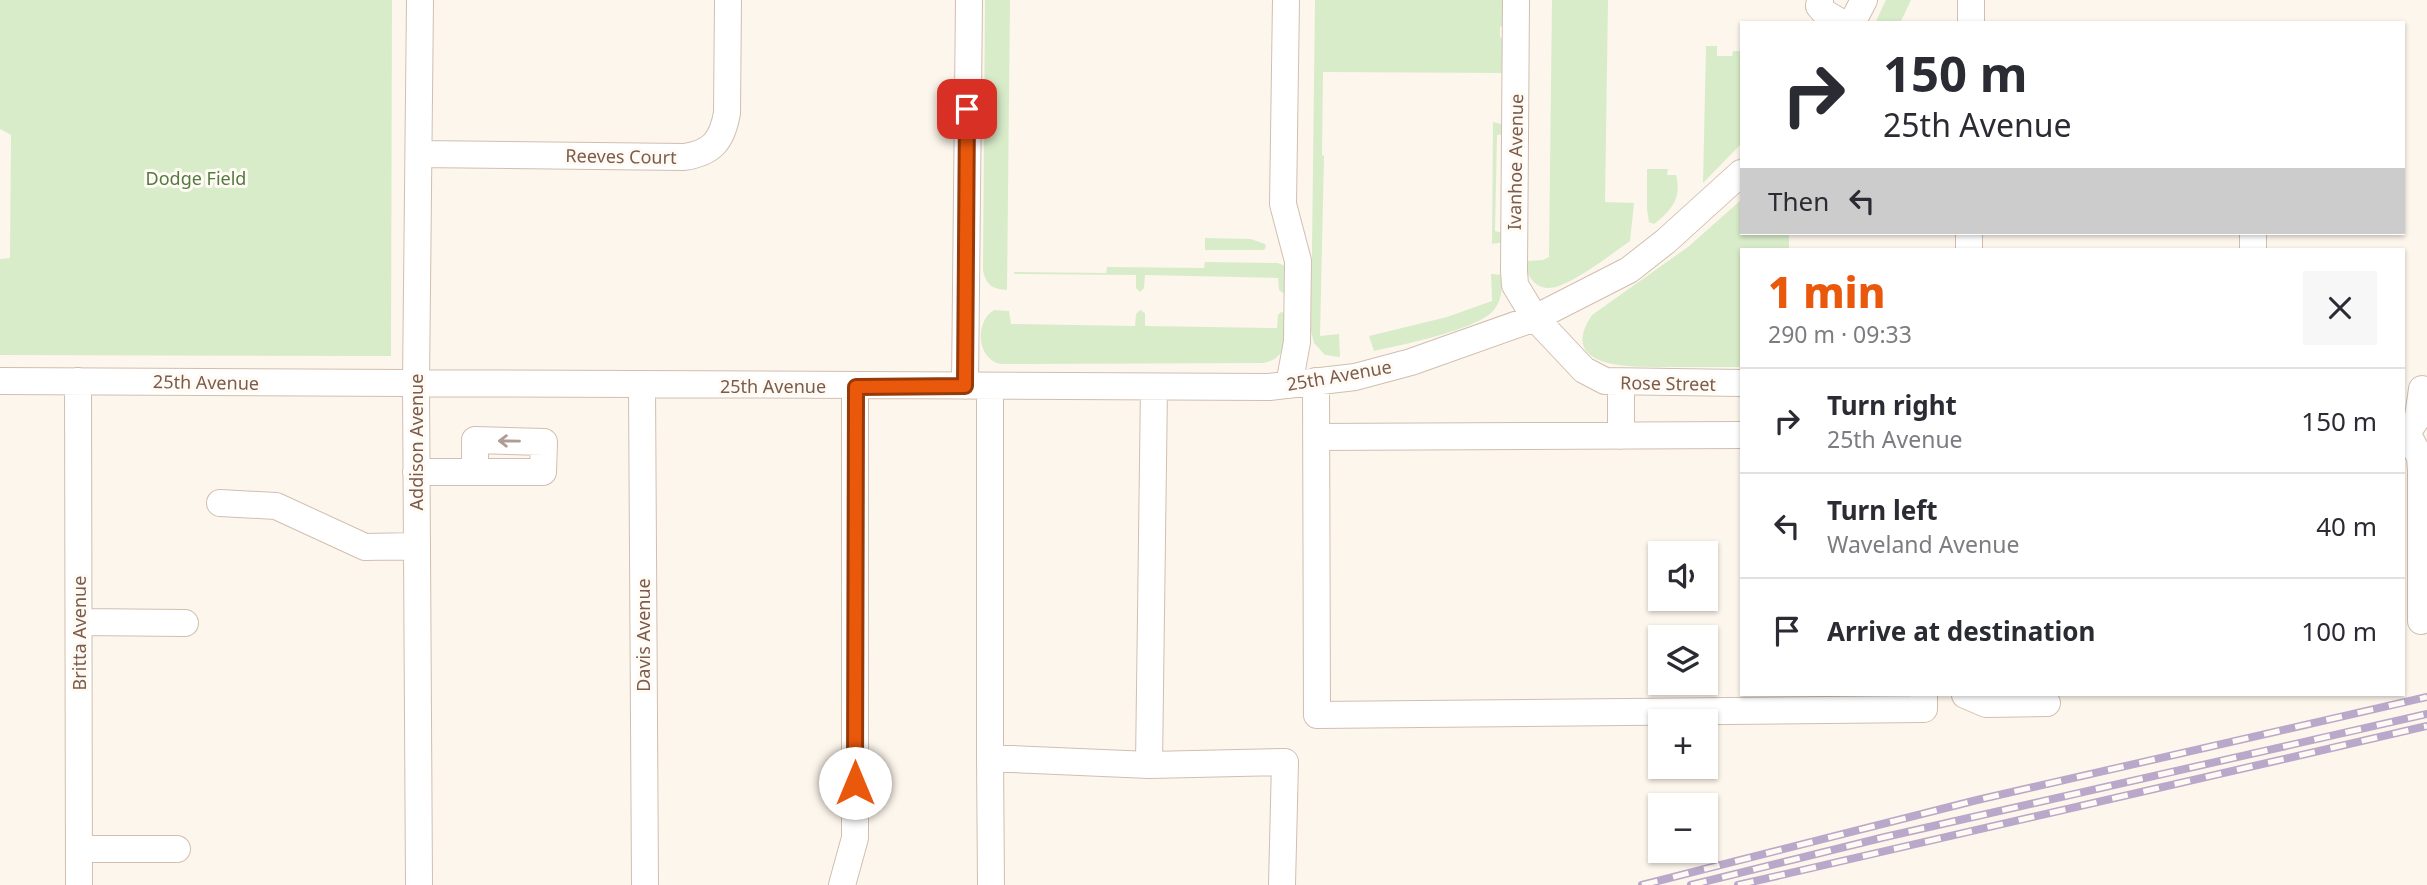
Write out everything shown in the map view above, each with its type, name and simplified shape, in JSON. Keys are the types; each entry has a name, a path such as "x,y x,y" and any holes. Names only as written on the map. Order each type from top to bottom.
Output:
{"street":[{"name":"Addison Avenue","path":"419,885 416,384 420,0"},
{"name":"Reeves Court","path":"419,154 699,155 714,146 724,130 727,113 728,0"},
{"path":"969,0 977,386 990,758 991,885"},
{"path":"1286,0 1283,204 1298,261 1297,342 1289,385"},
{"name":"Ivanhoe Avenue","path":"1516,0 1514,271 1515,285 1535,318"},
{"path":"1820,0 1819,6 1825,13 1839,21"},
{"path":"1853,21 1864,0"},
{"path":"1971,0 1971,21"},
{"name":"25th Avenue","path":"0,381 856,387 1289,385 1355,377 1411,362 1535,318 1629,270 1666,242 1740,174"},
{"name":"Rose Street","path":"1535,318 1584,370 1605,381 1740,383"},
{"name":"Britta Avenue","path":"78,381 79,885"},
{"path":"1316,381 1317,715 1924,709 1924,696"},
{"path":"1621,383 1621,436"},
{"name":"Davis Avenue","path":"642,386 645,885"},
{"path":"842,885 855,838 856,387"},
{"path":"1149,765 1154,387"},
{"path":"2417,389 2418,417 2405,433 2420,457 2421,621"},
{"path":"1316,437 1740,435"},
{"path":"416,472 475,472 475,440 544,442 543,472"},
{"path":"220,503 276,506 365,547 417,546"},
{"path":"79,622 185,623"},
{"path":"1967,696 1986,704 2047,703"},
{"path":"990,758 1149,765 1286,762 1282,885"},
{"path":"79,849 177,849"}],"green space":[{"name":"Dodge Field","path":"0,0 392,0 391,356 0,355 0,259 10,258 11,135 0,129"},
{"path":"985,0 1010,0 1007,290 990,285 983,270"},
{"path":"1315,0 1506,0 1506,23 1500,27 1500,37 1505,41 1505,73 1323,72 1320,336 1339,334 1340,357 1325,355 1314,343 1311,331"},
{"path":"1552,0 1608,0 1605,202 1634,203 1630,241 1578,277 1548,288 1534,282 1525,267 1528,261 1549,257"},
{"path":"1886,0 1911,0 1901,21 1876,21"},
{"path":"1706,46 1717,46 1717,56 1732,56 1733,51 1740,51 1740,145 1703,183"},
{"path":"1493,122 1505,125 1505,134 1497,135 1495,231 1503,233 1503,242 1492,244"},
{"path":"1647,169 1668,169 1667,175 1676,175 1678,183 1674,203 1654,224 1649,222 1647,209"},
{"path":"1740,201 1740,235 1789,235 1789,248 1740,248 1740,367 1625,366 1593,357 1584,348 1583,334 1592,315 1688,247"},
{"path":"1205,238 1251,239 1265,244 1266,247 1264,250 1205,250"},
{"path":"1205,262 1278,263 1285,266 1286,292 1279,290 1278,278 1145,275 1144,288 1140,292 1136,288 1136,275 1014,274 1106,273 1107,267 1204,268"},
{"path":"1491,274 1503,275 1502,289 1496,307 1484,318 1437,336 1374,351 1369,336 1447,317 1492,301"},
{"path":"994,310 1009,311 1011,324 1135,326 1136,314 1140,310 1145,313 1145,326 1277,328 1278,315 1281,312 1286,313 1286,336 1278,356 1264,363 1001,364 987,356 981,340 983,323"}],"railway":[{"path":"1642,885 1977,800 2427,697"},
{"path":"1691,885 1885,837 2427,714"},
{"path":"1738,885 2427,726"}],"route":[{"path":"855,783 856,387 965,386 967,109"}]}
